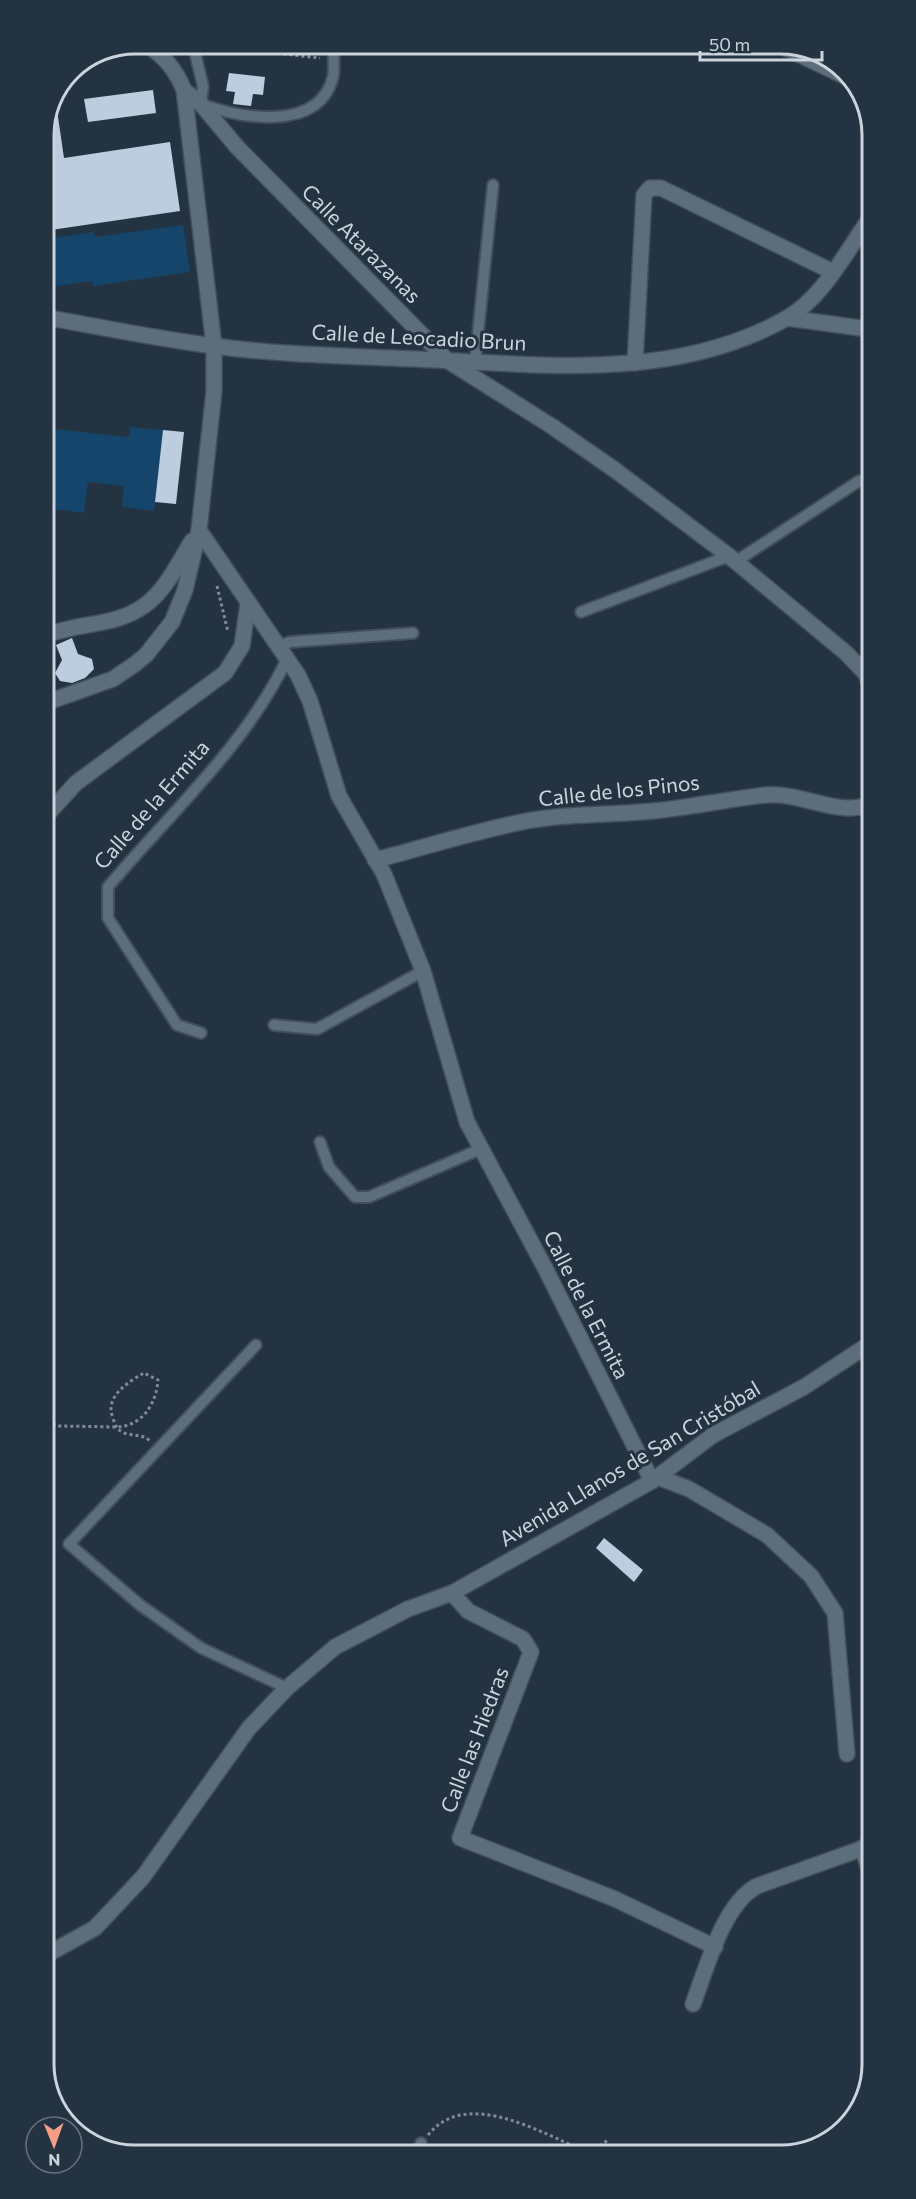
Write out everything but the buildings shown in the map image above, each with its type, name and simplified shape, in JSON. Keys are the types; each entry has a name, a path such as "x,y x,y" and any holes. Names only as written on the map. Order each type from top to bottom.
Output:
{"street":[{"path":"54,699 112,679 146,654 172,622 179,609 199,531 214,391 213,346 184,90 178,74 158,54"},
{"path":"808,59 824,67"},
{"name":"Calle Atarazanas","path":"184,90 201,104 253,164 448,361 597,458 732,559 846,653 862,670"},
{"path":"187,117 212,117"},
{"path":"635,363 644,195 650,188 661,188 833,272"},
{"name":"Calle de Leocadio Brun","path":"54,319 213,346 575,367 635,363 691,354 731,344 787,318 803,306 833,272 862,230"},
{"path":"787,318 862,328"},
{"path":"54,634 119,619 143,608 160,593 199,531"},
{"name":"Calle de la Ermita","path":"199,531 284,652 310,700 339,796 390,886 423,971 467,1122 483,1148 655,1479"},
{"path":"54,807 76,783 225,673 242,646 248,603"},
{"name":"Calle de los Pinos","path":"375,860 517,823 571,815 641,812 768,795 794,796 839,808 862,807"},
{"name":"Avenida Llanos de San Cristóbal","path":"54,1951 95,1928 143,1878 249,1728 287,1688 335,1647 408,1609 452,1593 655,1479 713,1435 804,1387 862,1349"},
{"path":"655,1479 689,1490 767,1535 811,1576 835,1613 847,1754"},
{"name":"Calle las Hiedras","path":"452,1593 468,1611 523,1639 531,1652 460,1838 615,1899 715,1947"},
{"path":"693,2004 715,1947 737,1904 750,1890 862,1849"}],"lane":[{"path":"195,54 203,86 201,104 250,116 274,118 291,115 324,95 333,76 333,54"},
{"path":"476,363 493,185"},
{"path":"581,612 732,559 862,481"},
{"path":"284,652 290,642 413,633"},
{"name":"Calle de la Ermita","path":"201,1033 177,1025 108,918 108,887 220,762 273,689 284,652"},
{"path":"274,1025 316,1029 423,971"},
{"path":"320,1142 329,1167 355,1197 369,1197 483,1148"},
{"path":"256,1345 69,1544 140,1605 201,1648 287,1688"}],"path":[{"path":"281,54 333,60"},
{"path":"214,581 225,610 229,639"},
{"path":"54,1424 59,1426 116,1427 124,1427 143,1418 157,1397 158,1380 144,1373 126,1383 113,1399 111,1414 116,1427 123,1432 146,1438 159,1449"},
{"path":"421,2145 432,2130 455,2115 491,2114 570,2145"},
{"path":"601,2145 608,2140"}],"shaded area":[{"path":"183,225 190,272 93,286 92,281 54,287 54,238 94,232 95,237"},
{"path":"130,427 163,430 154,511 122,507 124,486 88,482 84,513 54,509 54,429 129,437"}]}
